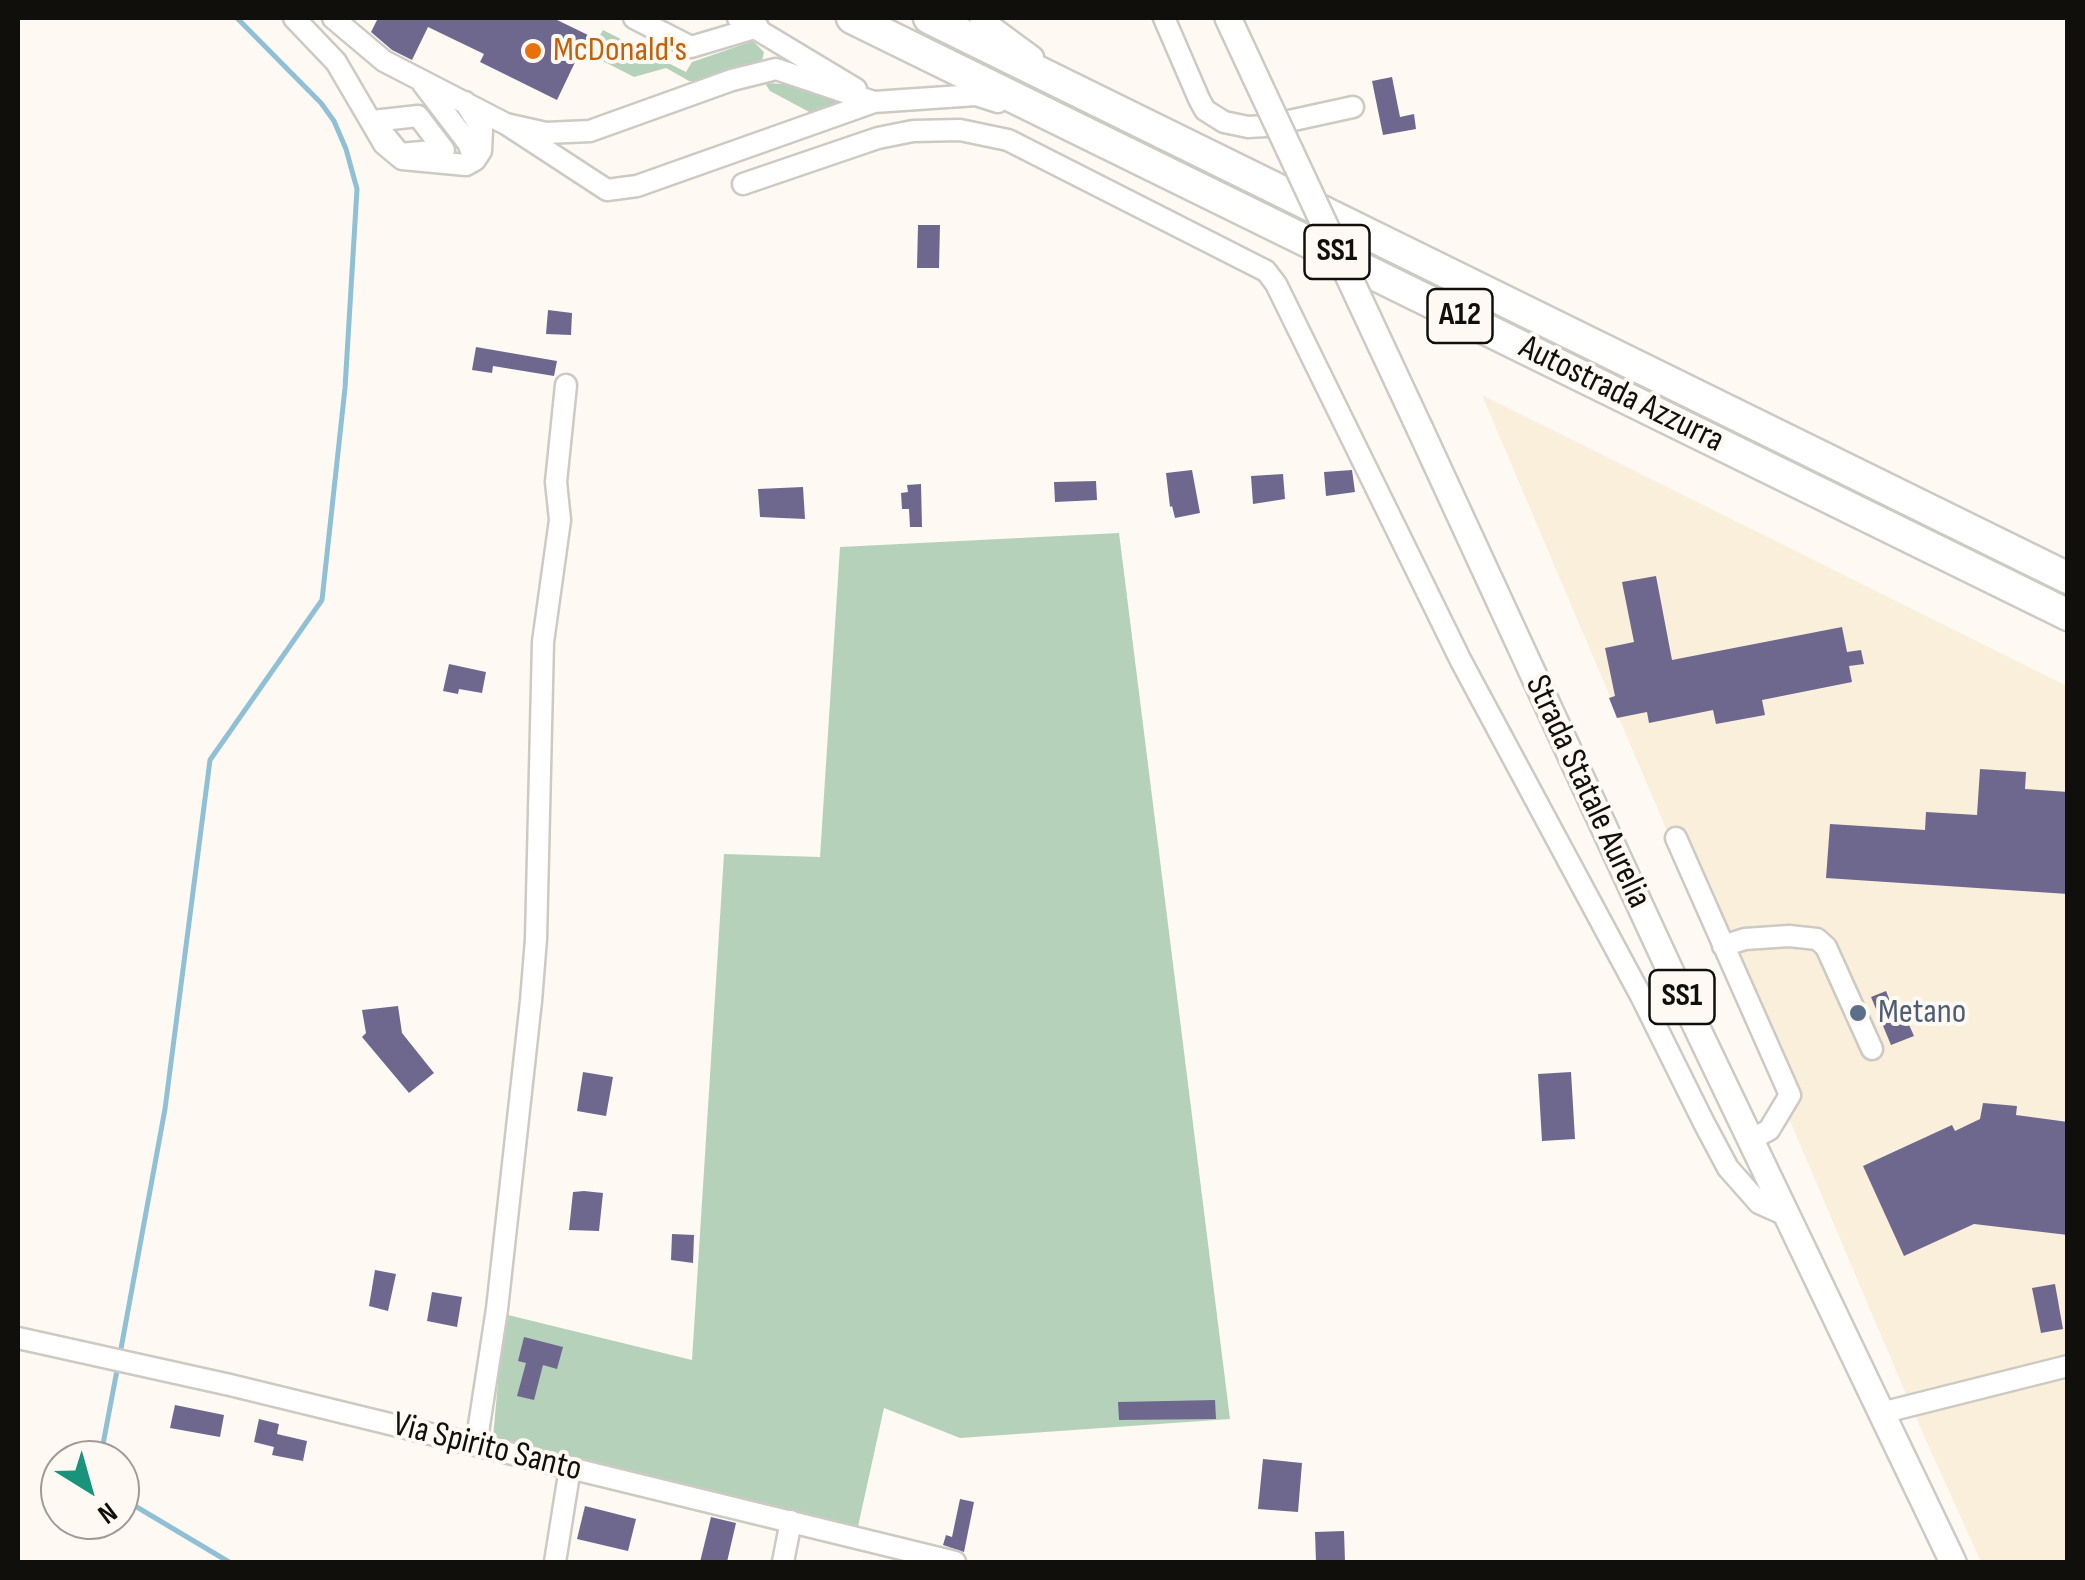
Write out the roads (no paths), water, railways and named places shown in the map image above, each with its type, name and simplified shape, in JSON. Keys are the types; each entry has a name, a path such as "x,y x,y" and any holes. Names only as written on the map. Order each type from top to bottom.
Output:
{"highway":[{"name":"Autostrada Azzurra","path":"852,18 2068,615"},
{"name":"Autostrada Azzurra","path":"929,18 2068,578"}],"main road":[{"name":"Strada Statale Aurelia","path":"1228,18 1750,1140 1953,1562"}],"street":[{"path":"294,18 336,62 384,144 402,159 466,165 475,160 481,151 482,130 464,100"},
{"path":"333,18 384,60 506,124 608,190 637,186 874,102 976,95 1066,123"},
{"path":"634,18 692,47 758,27"},
{"path":"738,18 838,75 874,102"},
{"path":"980,18 1070,86"},
{"path":"1164,18 1205,110 1224,122 1266,126 1353,107"},
{"path":"506,124 546,132 590,130 732,80 776,69 874,102"},
{"path":"418,78 461,134 475,160"},
{"path":"357,97 399,118"},
{"path":"743,184 878,138 960,130 1008,140 1266,271 1276,284 1461,661 1641,996 1728,1168 1758,1203 1786,1215"},
{"path":"476,1445 497,1309 531,1001 543,642 560,520 556,482 566,385"},
{"path":"1676,838 1790,1095 1769,1130 1750,1140"},
{"path":"1723,946 1745,939 1817,939 1826,947 1872,1049"},
{"name":"Via Spirito Santo","path":"18,1338 955,1562"},
{"path":"1880,1413 2068,1366"},
{"path":"555,1562 570,1468"},
{"path":"783,1562 791,1520"}],"waterway":[{"path":"120,1354 165,1109 210,760 322,600 345,388 357,189 346,149 321,103 237,18"},
{"path":"104,1440 118,1365"},
{"path":"140,1509 229,1562"}],"place":[{"name":"McDonald's","path":"533,51"},
{"name":"Metano","path":"1858,1013"}]}
